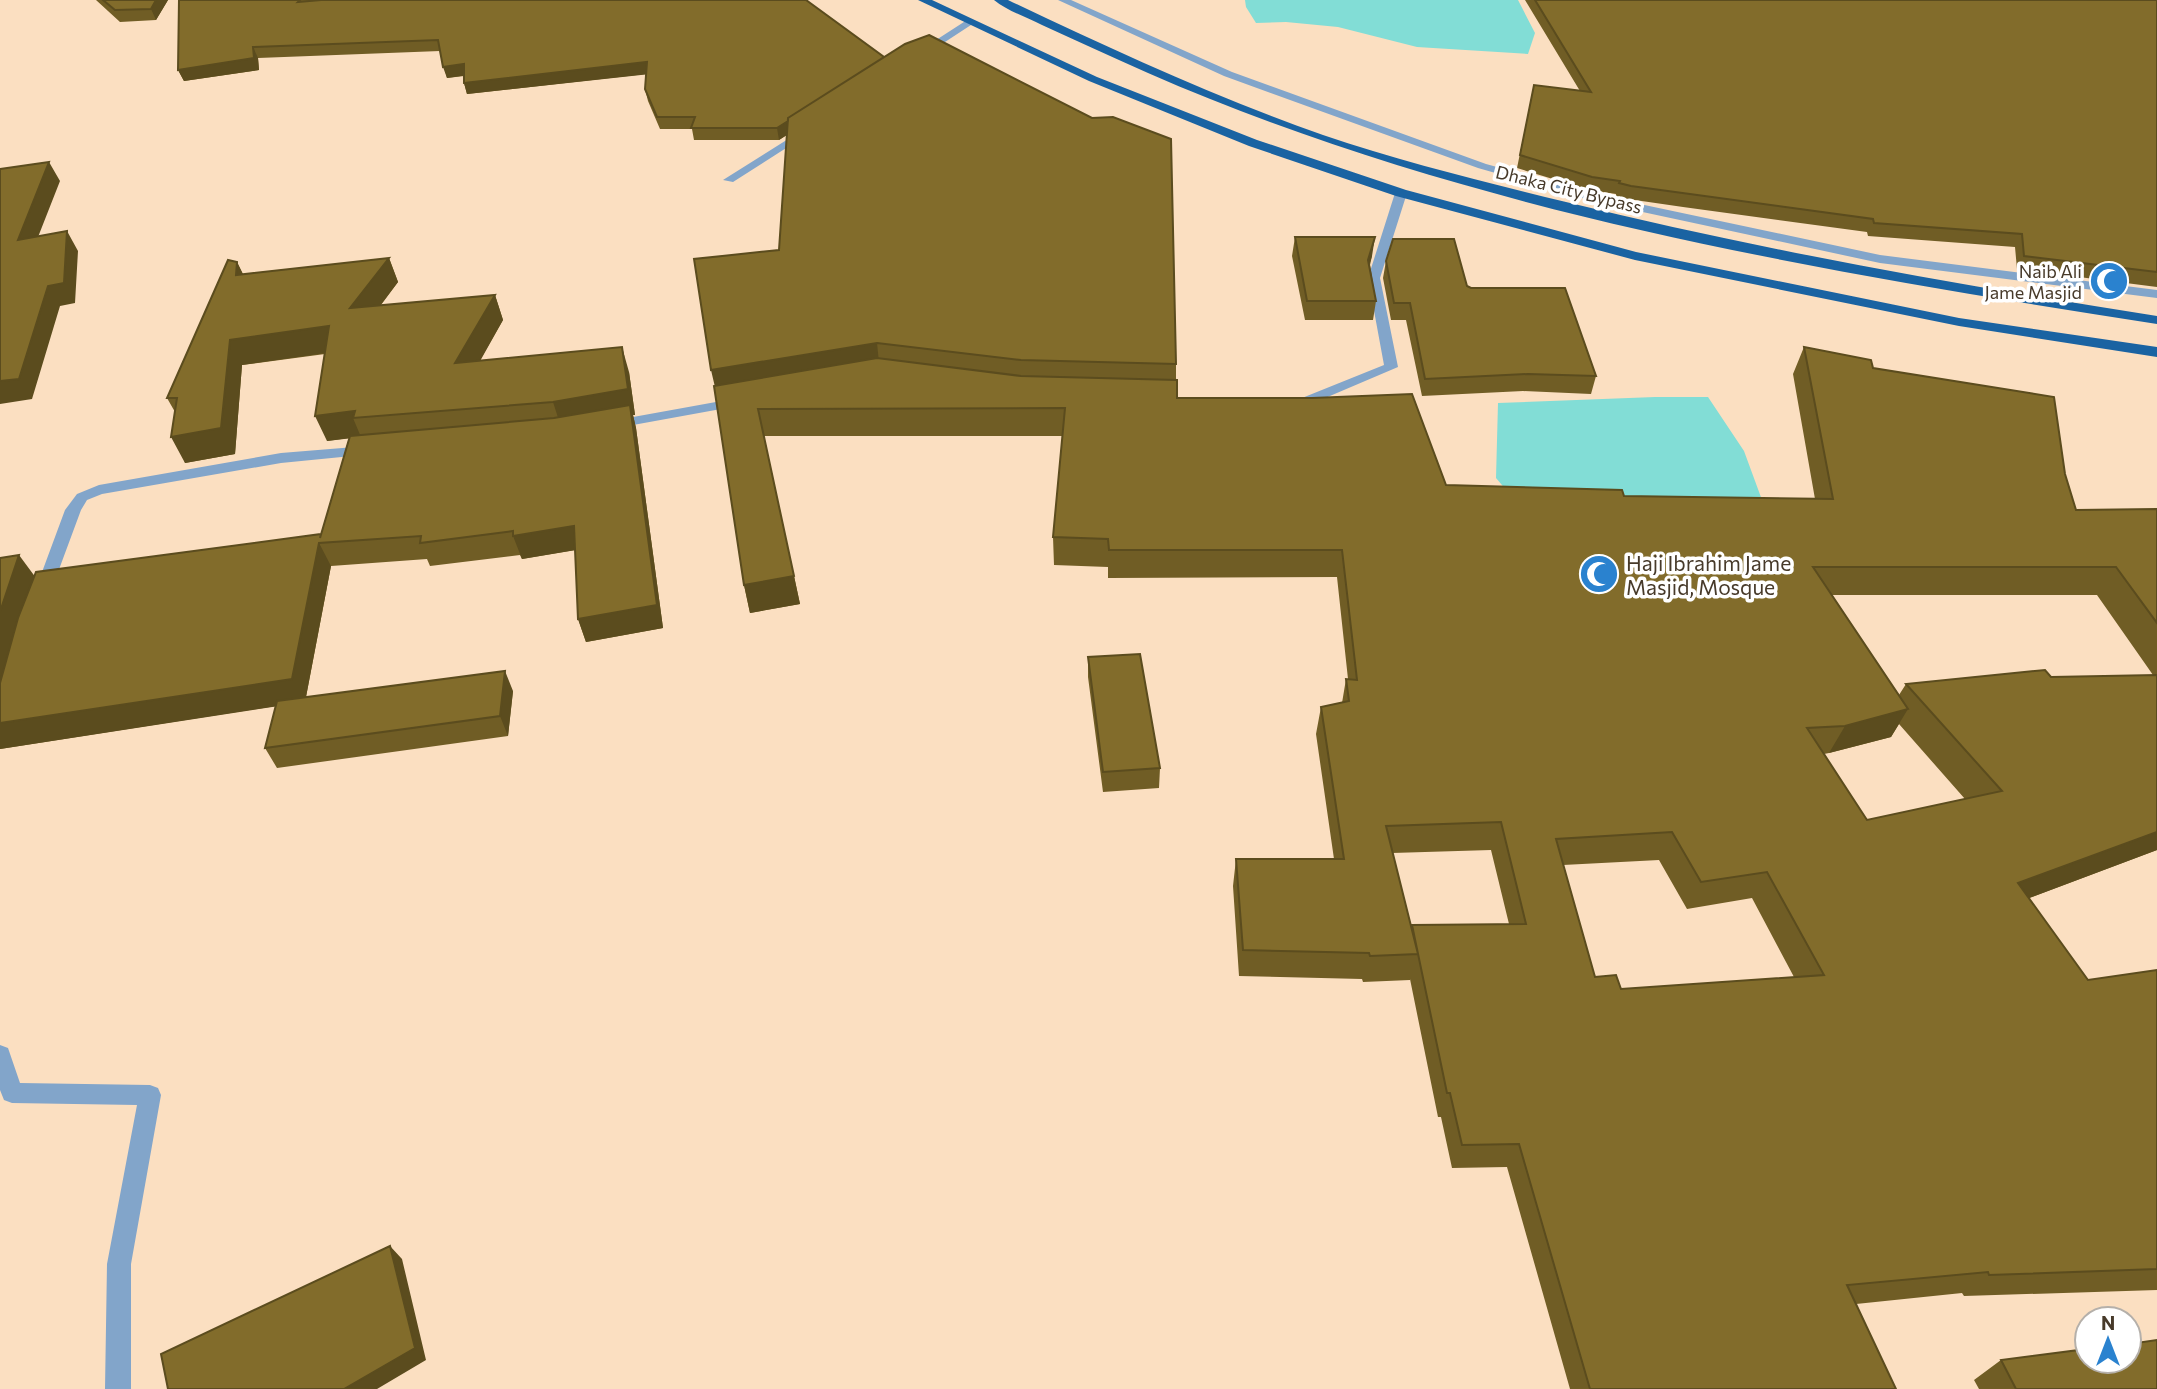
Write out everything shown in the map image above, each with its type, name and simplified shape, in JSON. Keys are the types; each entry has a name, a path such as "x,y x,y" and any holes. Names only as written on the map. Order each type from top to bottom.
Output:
{"highway":[{"path":"923,0 967,23 1093,79 1228,133 1401,193 1635,256 1959,322 2157,352"},
{"name":"Dhaka City Bypass","path":"999,0 1139,66 1289,127 1431,172 1660,230 1969,291 2157,320"}],"street":[{"path":"1063,0 1228,74 1482,166 1600,199 1880,259 2157,294"},
{"path":"911,60 967,23"},
{"path":"729,180 811,127"},
{"path":"1272,403 1299,404 1391,367 1374,278 1401,193"},
{"path":"596,428 754,399"},
{"path":"39,601 74,510 82,497 99,490 281,458 388,449"},
{"path":"0,1055 12,1093 150,1095 119,1264 118,1389"}],"water":[{"path":"1245,0 1518,0 1535,33 1528,54 1417,47 1338,27 1286,22 1256,23 1246,7"},
{"path":"1708,397 1744,451 1762,500 1513,498 1496,478 1498,403"}],"building":[{"path":"103,0 156,0 151,9 115,10"},
{"path":"179,0 806,0 884,57 788,118 788,121 777,128 691,128 695,117 657,117 645,89 647,62 464,83 464,64 443,67 438,40 253,47 254,58 178,70"},
{"path":"1535,0 2157,0 2157,272 2024,256 2022,234 1874,223 1873,219 1631,186 1520,155 1534,85 1591,92"},
{"path":"929,35 1092,118 1113,117 1171,139 1176,364 1021,360 877,343 711,370 694,259 779,250 788,118 905,44"},
{"path":"49,162 18,240 67,231 64,283 48,286 19,379 0,381 0,169"},
{"path":"1295,237 1375,237 1368,260 1376,301 1307,301"},
{"path":"1393,239 1454,239 1467,286 1471,288 1565,288 1596,376 1528,374 1425,379 1410,303 1394,303 1386,261"},
{"path":"389,258 350,308 495,295 455,363 622,347 628,389 553,402 353,418 355,411 315,416 329,326 230,340 221,428 171,437 177,398 167,398 228,260 237,262 236,275"},
{"path":"1804,347 1871,360 1873,368 2054,397 2065,474 2076,510 2157,509 2157,623 2116,567 1813,567 1908,709 1845,726 1807,728 1867,820 2002,791 1906,684 2045,670 2051,677 2157,675 2157,832 2018,883 2088,980 2157,970 2157,1269 1989,1275 1988,1272 1847,1285 1896,1389 1590,1389 1519,1144 1462,1145 1450,1093 1447,1093 1412,925 1526,924 1501,822 1386,826 1418,954 1370,956 1369,953 1243,950 1236,859 1344,859 1321,707 1349,701 1346,679 1357,680 1342,550 1109,550 1108,539 1053,537 1065,408 758,409 794,576 744,585 714,386 877,358 1021,376 1177,380 1177,398 1312,398 1412,394 1446,485 1622,490 1624,496 1833,499","holes":["1672,832 1701,882 1767,872 1824,975 1621,989 1616,975 1595,977 1556,839"]},
{"path":"630,405 657,605 578,619 574,526 513,536 513,531 420,543 421,536 319,543 292,679 0,723 0,683 18,618 36,572 321,534 320,538 350,436 554,418"},
{"path":"19,555 0,612 0,558"},
{"path":"1140,654 1160,768 1103,772 1088,657"},
{"path":"505,671 500,716 265,748 277,701"},
{"path":"390,1246 415,1348 344,1389 168,1389 161,1354"},
{"path":"2157,1340 2157,1389 2016,1389 2001,1360 2073,1351 2073,1375 2143,1375 2143,1342"}],"place":[{"name":"Naib Ali Jame Masjid","path":"2109,281"},
{"name":"Haji Ibrahim Jame Masjid, Mosque","path":"1599,574"}]}
